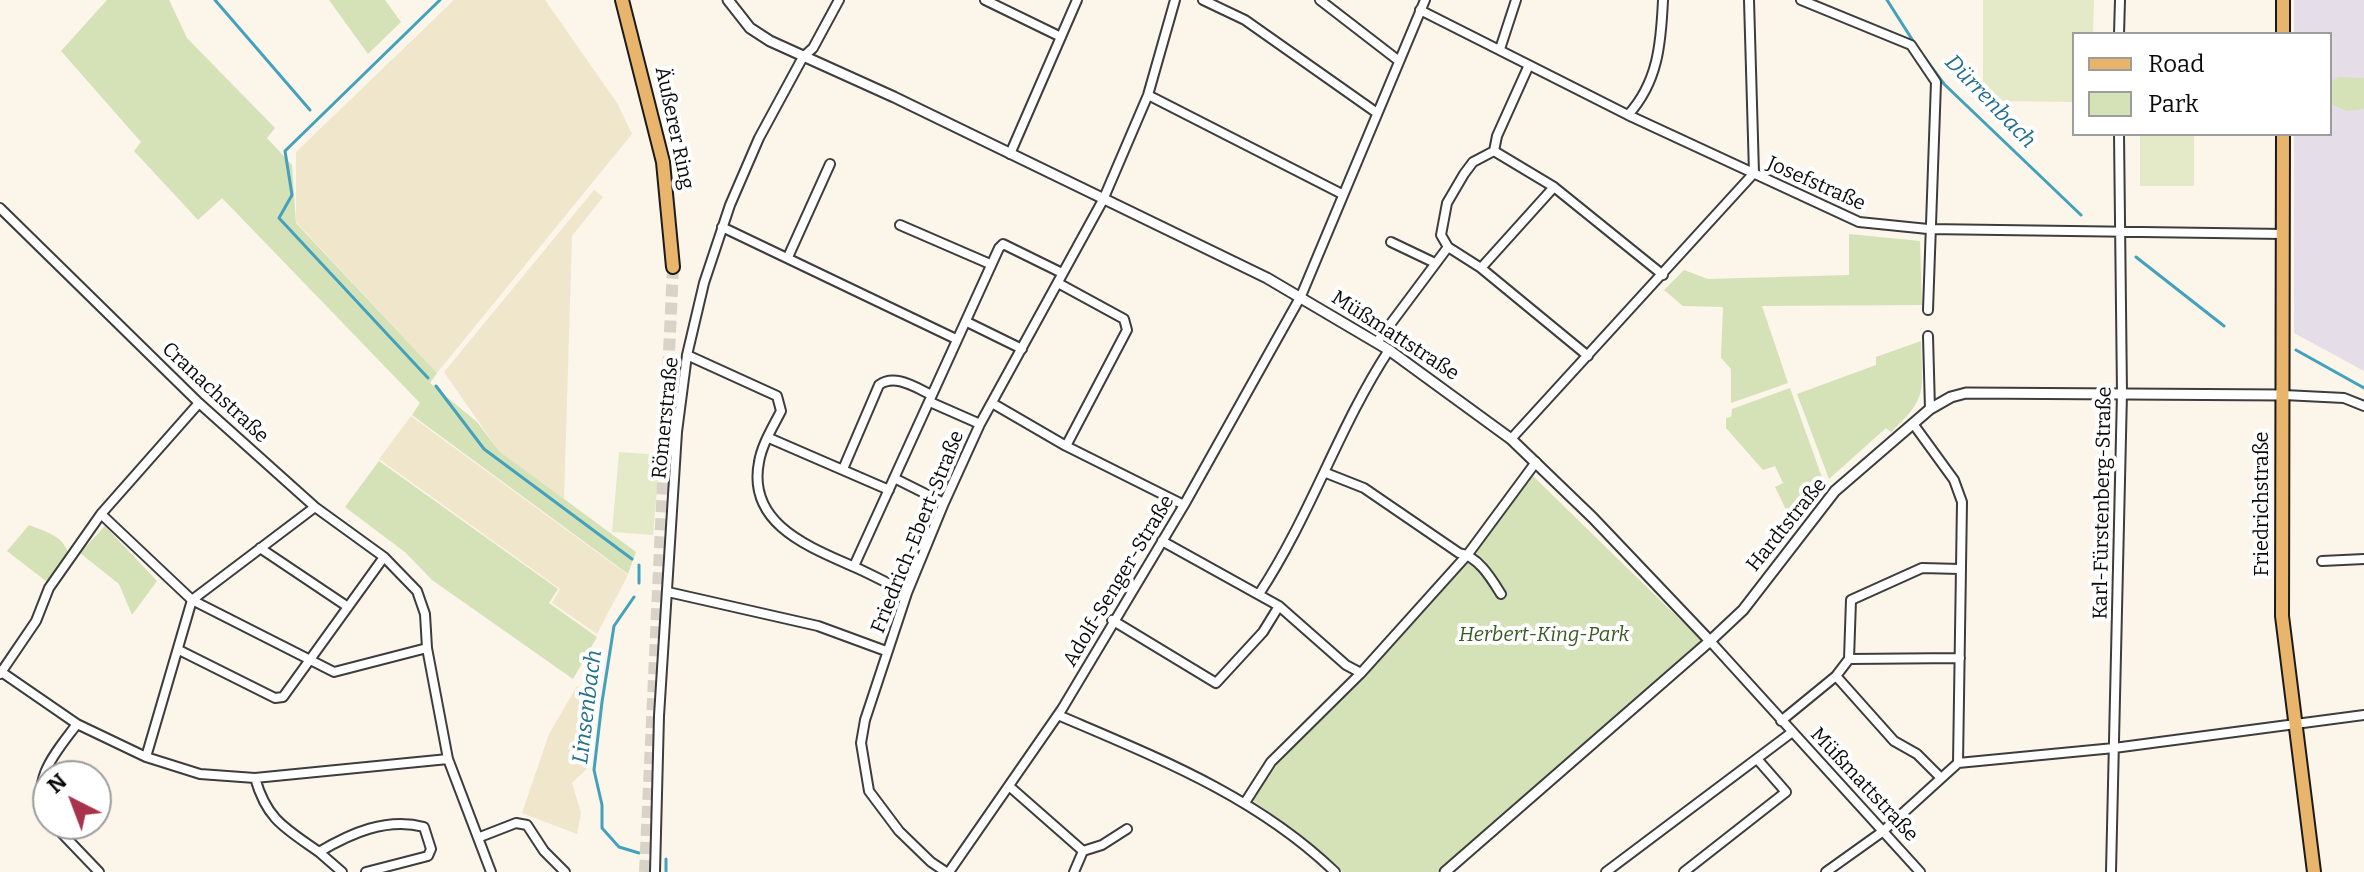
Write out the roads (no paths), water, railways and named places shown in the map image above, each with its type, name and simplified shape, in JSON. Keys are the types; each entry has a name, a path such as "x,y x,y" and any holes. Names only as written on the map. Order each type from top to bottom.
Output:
{"main road":[{"name":"Äußerer Ring","path":"622,0 663,162 673,267"},
{"path":"2283,0 2283,32"},
{"name":"Friedrichstraße","path":"2283,136 2282,616 2314,872"}],"street":[{"name":"Müßmattstraße","path":"728,0 750,28 803,57 1301,296 1389,350 1511,439 1710,641 1920,872"},
{"name":"Römerstraße","path":"655,872 659,716 677,432 687,355 701,293 747,164 803,57 813,48 839,0"},
{"path":"985,0 1061,37"},
{"path":"1010,154 1077,0"},
{"name":"Friedrich-Ebert-Straße","path":"948,872 931,862 899,831 869,791 861,743 886,651 944,503 980,424 1103,200 1148,95 1175,0"},
{"path":"1203,0 1245,20 1377,113"},
{"path":"1320,0 1399,61"},
{"name":"Adolf-Senger-Straße","path":"948,872 1058,715 1112,620 1184,505 1301,296 1425,0"},
{"path":"1500,49 1516,0"},
{"path":"1628,115 1642,100 1657,66 1663,0"},
{"path":"1511,439 1754,173 1749,0"},
{"path":"1801,0 1911,45 1936,82 1928,229 1928,310"},
{"path":"2119,32 2120,0"},
{"name":"Josefstraße","path":"1420,10 1628,115 1846,218 1879,227 2284,234"},
{"path":"1494,151 1497,136 1529,65"},
{"path":"1148,95 1342,194"},
{"name":"Karl-Fürstenberg-Straße","path":"2111,872 2122,393 2119,136"},
{"path":"1494,151 1554,187 1663,275"},
{"path":"1494,151 1473,162 1447,203 1441,235 1448,247 1481,268 1588,356"},
{"path":"788,257 830,164"},
{"path":"1481,268 1554,187"},
{"name":"Cranachstraße","path":"0,208 199,403 315,507 384,557 417,591 425,614 427,648"},
{"path":"900,225 990,264"},
{"path":"722,227 956,339"},
{"path":"1391,242 1435,263"},
{"path":"854,566 956,339 967,322 990,264 1003,244 1062,273"},
{"path":"1377,342 1448,247"},
{"path":"1058,283 1124,319 1127,330 1066,446"},
{"path":"967,322 1022,349"},
{"path":"1928,336 1930,409"},
{"path":"1259,594 1292,545 1357,398 1389,350"},
{"path":"687,355 777,396 781,411 763,449 757,476 759,491 770,515 789,537 907,593"},
{"path":"843,469 879,385 887,380 896,380 980,424"},
{"name":"Hardtstraße","path":"1445,872 1710,641 1743,610 1820,507 1930,409 1951,397 1966,393 2284,395"},
{"path":"2284,395 2344,398 2364,406"},
{"path":"199,403 101,514 49,588 36,621 0,672 77,724 146,757 200,774 255,778 448,759"},
{"path":"992,403 1066,446 1184,505"},
{"path":"1914,425 1954,480 1962,502 1958,763"},
{"path":"769,438 889,490"},
{"path":"1246,801 1271,762 1361,673 1468,554 1536,462"},
{"path":"1326,473 1364,488 1459,553 1468,554 1488,574 1501,594"},
{"path":"894,478 944,503"},
{"path":"146,757 192,600 315,507"},
{"path":"101,514 192,600 334,672 427,648 448,759 491,872"},
{"path":"1162,541 1279,606 1346,665 1361,673"},
{"path":"260,548 348,607"},
{"path":"179,650 275,698 283,697 384,557"},
{"path":"2322,561 2364,559"},
{"path":"1781,721 1836,676 1849,659 1851,600 1922,568 1960,569"},
{"path":"668,592 818,626 886,651"},
{"path":"1112,620 1216,683 1255,642 1279,606"},
{"path":"1849,659 1960,658"},
{"path":"1836,676 1894,741 1917,754 1941,778"},
{"path":"1058,715 1246,801 1299,837 1335,872"},
{"path":"1826,872 1882,832 1958,763 2114,748 2364,715"},
{"path":"53,760 77,724"},
{"path":"1606,872 1791,733"},
{"path":"1684,872 1786,792 1758,760"},
{"path":"255,778 262,803 276,821 342,872"},
{"path":"1009,786 1083,851"},
{"path":"319,852 348,834 403,821 424,827 431,849 428,856 366,872"},
{"path":"480,837 516,823 527,825 544,851 565,872"},
{"path":"1074,872 1083,851 1102,845 1127,829"},
{"path":"68,840 99,872"}],"waterway":[{"path":"215,0 310,110"},
{"path":"428,378 279,218 292,195 285,151 440,0"},
{"name":"Dürrenbach","path":"1887,0 1915,44"},
{"name":"Dürrenbach","path":"1924,57 1944,84 2081,215"},
{"name":"Dürrenbach","path":"2136,257 2224,326"},
{"name":"Dürrenbach","path":"2296,350 2364,388"},
{"path":"436,386 484,449 632,559"},
{"path":"639,565 639,583"},
{"name":"Linsenbach","path":"634,597 614,626 594,770 602,805 602,828 619,847 639,853"},
{"path":"666,859 666,871"}],"tunnel":[{"path":"645,872 673,267"}],"park label":[{"name":"Herbert-King-Park","path":"1544,635"}]}
